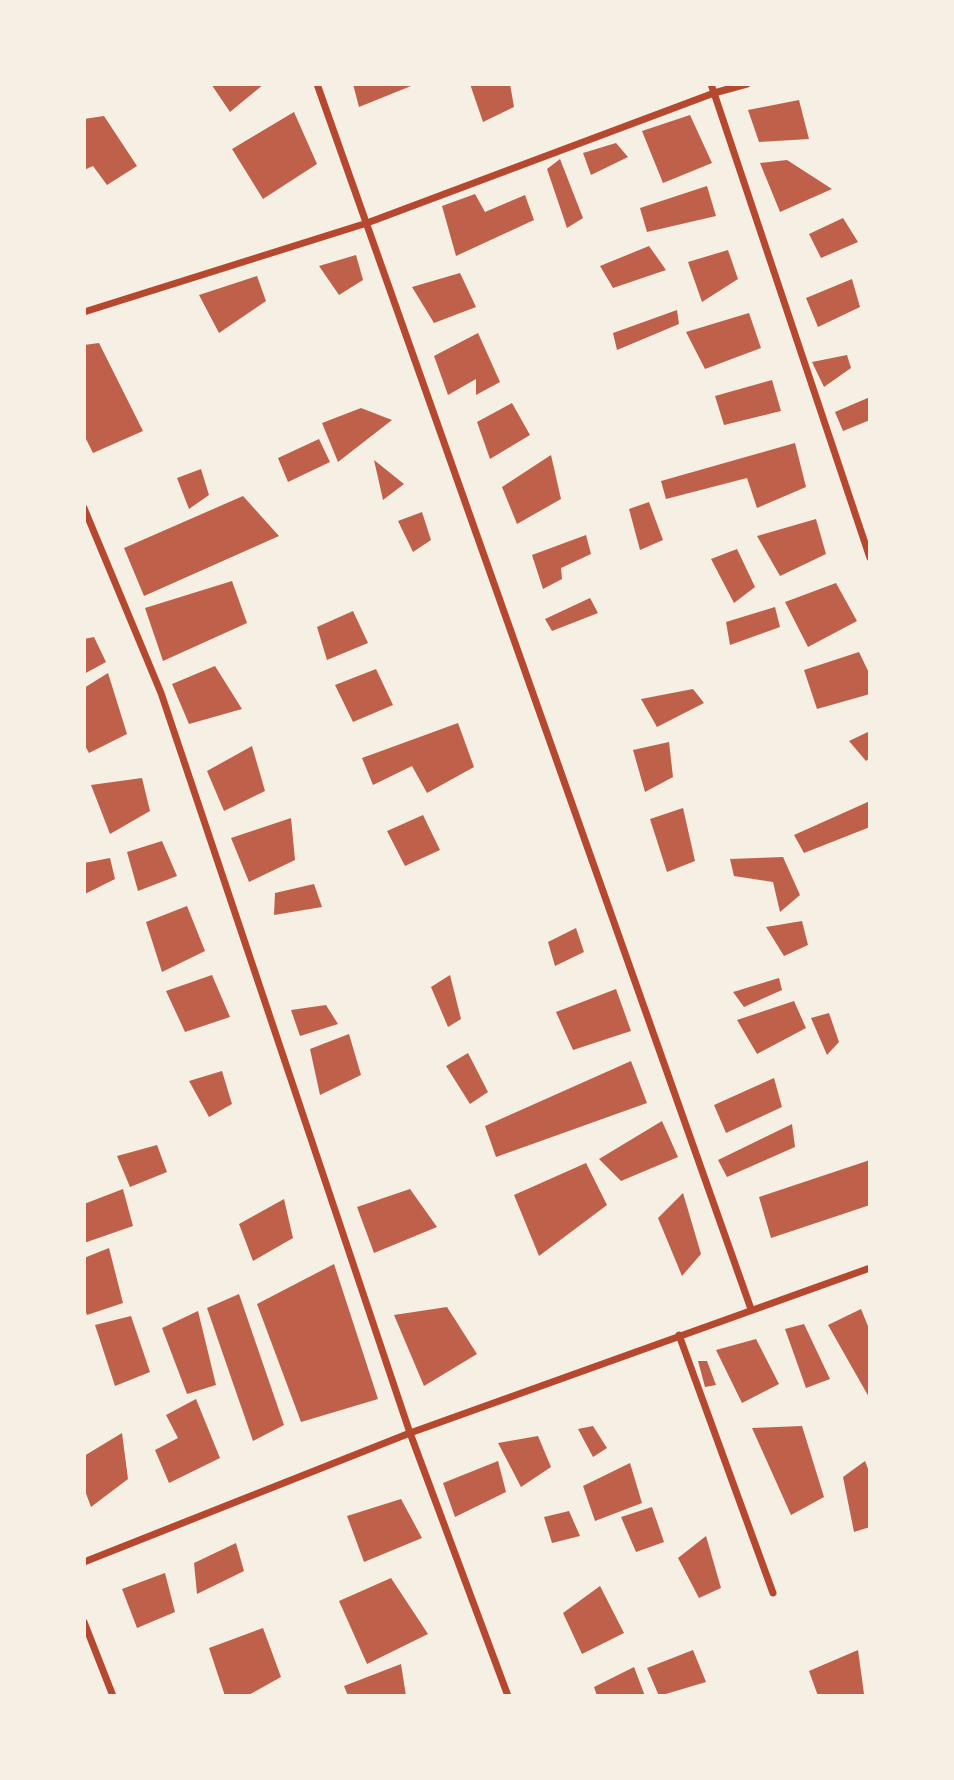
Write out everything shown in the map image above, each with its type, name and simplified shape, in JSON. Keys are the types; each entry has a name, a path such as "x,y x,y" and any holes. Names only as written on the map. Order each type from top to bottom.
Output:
{"street":[{"path":"317,84 751,1309"},
{"path":"711,84 870,558"},
{"path":"84,312 367,223 714,93 747,84"},
{"path":"84,508 161,693 410,1433 508,1696"},
{"path":"84,1562 410,1433 870,1268"},
{"path":"679,1335 772,1593"},
{"path":"84,1622 113,1696"}],"building":[{"path":"211,84 264,84 230,112"},
{"path":"353,84 416,84 359,107"},
{"path":"470,84 510,84 514,107 483,122"},
{"path":"799,100 809,139 759,142 748,110"},
{"path":"294,112 317,164 263,199 232,149"},
{"path":"690,115 712,163 663,183 642,131"},
{"path":"104,116 137,166 107,185 93,166 84,170 84,119"},
{"path":"616,143 628,157 591,175 583,153"},
{"path":"560,159 583,218 567,228 547,169"},
{"path":"787,160 832,189 780,212 760,163"},
{"path":"707,186 716,216 647,232 640,208"},
{"path":"475,194 485,212 525,195 534,220 456,256 442,206"},
{"path":"843,218 858,242 821,258 809,234"},
{"path":"649,246 666,270 613,288 600,266"},
{"path":"728,250 738,279 702,302 688,262"},
{"path":"356,255 363,280 339,295 319,266"},
{"path":"460,273 476,307 434,323 412,287"},
{"path":"257,276 266,301 219,333 199,295"},
{"path":"852,279 860,307 818,327 806,298"},
{"path":"677,310 679,324 617,350 613,333"},
{"path":"749,313 761,348 705,369 686,332"},
{"path":"478,333 500,382 476,395 476,379 448,395 434,356"},
{"path":"99,343 143,431 93,453 84,435 84,345"},
{"path":"847,355 851,368 824,387 812,362"},
{"path":"772,380 781,411 724,425 715,396"},
{"path":"870,397 870,420 843,431 835,412"},
{"path":"512,403 530,435 490,459 477,422"},
{"path":"361,408 392,420 338,462 322,423"},
{"path":"319,439 330,462 288,482 278,458"},
{"path":"795,443 806,487 757,508 747,478 666,499 661,481"},
{"path":"551,455 561,499 517,524 502,487"},
{"path":"374,460 404,484 383,500"},
{"path":"201,469 209,495 189,509 177,478"},
{"path":"243,496 279,536 144,596 124,548"},
{"path":"649,502 663,540 640,550 629,509"},
{"path":"422,512 431,540 413,552 398,521"},
{"path":"816,519 826,554 780,576 757,536"},
{"path":"586,535 591,554 561,568 562,579 543,589 532,555"},
{"path":"737,549 755,587 734,603 711,559"},
{"path":"232,581 247,623 163,661 145,608"},
{"path":"836,583 857,621 808,647 785,602"},
{"path":"590,598 598,613 552,631 545,619"},
{"path":"775,607 780,627 730,645 726,622"},
{"path":"353,611 368,643 327,660 317,627"},
{"path":"94,637 106,662 84,674 84,639"},
{"path":"859,652 870,675 870,694 817,709 804,670"},
{"path":"215,666 242,709 189,724 172,684"},
{"path":"376,669 393,705 353,722 335,685"},
{"path":"108,673 127,734 89,753 84,744 84,688"},
{"path":"693,689 704,703 657,727 641,699"},
{"path":"458,723 474,767 427,793 412,766 373,785 362,758"},
{"path":"870,731 870,758 866,761 849,741"},
{"path":"669,742 673,777 645,792 633,750"},
{"path":"252,746 265,791 224,811 207,771"},
{"path":"142,778 150,811 110,834 91,785"},
{"path":"870,801 870,827 804,853 794,835"},
{"path":"683,808 695,861 667,872 650,819"},
{"path":"423,815 440,850 405,866 387,831"},
{"path":"291,818 295,860 249,882 231,838"},
{"path":"162,841 177,876 138,891 127,852"},
{"path":"783,857 800,895 780,912 773,882 734,876 730,859"},
{"path":"110,858 115,879 85,894 84,863"},
{"path":"314,884 322,907 274,915 275,893"},
{"path":"187,906 205,951 162,972 146,922"},
{"path":"802,921 808,945 784,956 766,927"},
{"path":"576,928 584,952 555,966 548,942"},
{"path":"212,975 230,1017 185,1032 166,991"},
{"path":"450,975 461,1019 448,1027 431,987"},
{"path":"779,978 782,990 744,1007 733,992"},
{"path":"616,989 631,1031 573,1050 556,1012"},
{"path":"794,1001 806,1028 757,1054 737,1020"},
{"path":"326,1005 338,1024 300,1036 291,1010"},
{"path":"829,1013 839,1042 827,1055 811,1018"},
{"path":"349,1034 361,1075 320,1095 310,1049"},
{"path":"468,1053 488,1092 470,1104 446,1066"},
{"path":"631,1061 647,1103 496,1157 485,1126"},
{"path":"222,1071 232,1104 209,1117 189,1081"},
{"path":"774,1078 782,1107 726,1133 714,1105"},
{"path":"662,1121 678,1157 621,1181 599,1159"},
{"path":"792,1124 795,1147 727,1177 718,1160"},
{"path":"157,1145 167,1172 130,1187 117,1156"},
{"path":"870,1160 870,1205 771,1238 759,1197"},
{"path":"586,1163 607,1205 539,1256 514,1195"},
{"path":"123,1189 133,1226 84,1243 84,1204"},
{"path":"410,1189 437,1227 374,1253 357,1207"},
{"path":"683,1193 701,1254 682,1276 658,1218"},
{"path":"284,1199 293,1238 253,1261 239,1224"},
{"path":"109,1248 123,1303 87,1315 84,1307 84,1258"},
{"path":"334,1264 378,1399 301,1422 257,1304"},
{"path":"239,1294 284,1425 253,1441 207,1308"},
{"path":"447,1307 477,1354 424,1386 394,1315"},
{"path":"861,1309 870,1331 870,1399 828,1325"},
{"path":"198,1311 216,1385 187,1394 162,1328"},
{"path":"131,1316 150,1372 115,1386 95,1325"},
{"path":"804,1324 830,1379 806,1388 785,1329"},
{"path":"756,1339 779,1384 742,1403 716,1350"},
{"path":"698,1361 707,1361 716,1385 705,1387"},
{"path":"196,1399 220,1458 169,1483 155,1450 178,1438 166,1415"},
{"path":"593,1426 607,1448 593,1457 578,1429"},
{"path":"802,1426 824,1497 791,1515 752,1428"},
{"path":"122,1433 128,1479 91,1507 84,1488 84,1456"},
{"path":"538,1436 551,1467 521,1487 498,1443"},
{"path":"498,1461 506,1492 455,1517 443,1483"},
{"path":"865,1461 870,1474 870,1527 854,1532 843,1477"},
{"path":"630,1463 642,1503 595,1521 583,1486"},
{"path":"401,1499 422,1538 364,1562 347,1516"},
{"path":"652,1507 664,1542 636,1552 621,1517"},
{"path":"569,1511 580,1536 552,1543 544,1517"},
{"path":"706,1536 721,1588 699,1598 678,1558"},
{"path":"236,1543 244,1571 197,1594 194,1563"},
{"path":"165,1573 175,1612 137,1628 122,1589"},
{"path":"391,1578 428,1634 367,1664 339,1601"},
{"path":"600,1586 624,1633 582,1654 563,1613"},
{"path":"263,1628 281,1677 247,1696 225,1696 209,1648"},
{"path":"693,1650 706,1682 659,1696 647,1668"},
{"path":"858,1650 864,1694 818,1696 809,1671"},
{"path":"401,1664 406,1696 348,1696 344,1686"},
{"path":"634,1667 645,1696 597,1696 594,1687"}]}
